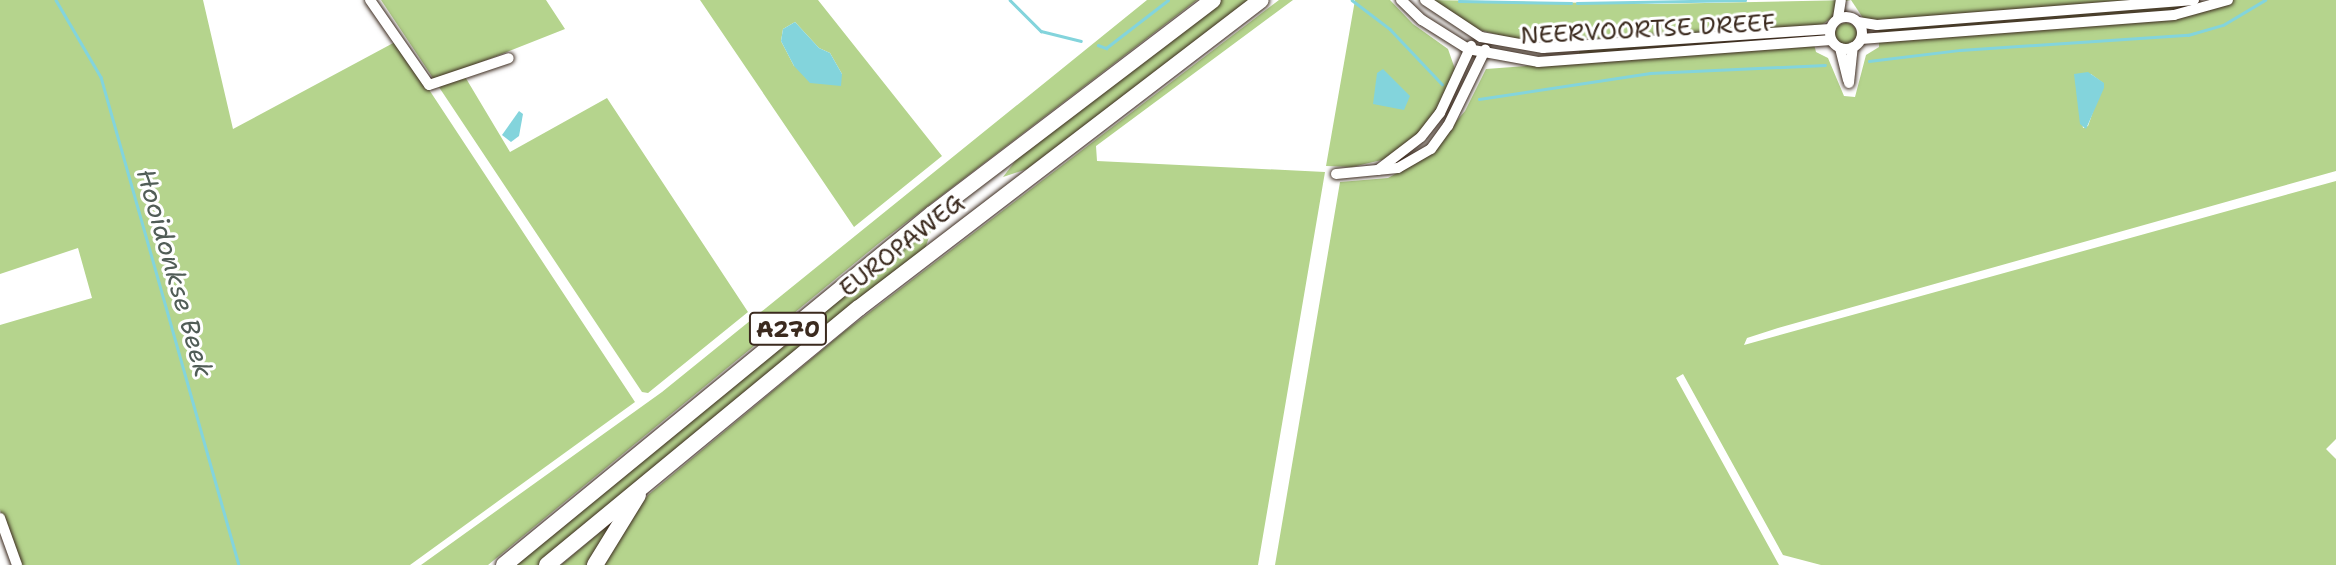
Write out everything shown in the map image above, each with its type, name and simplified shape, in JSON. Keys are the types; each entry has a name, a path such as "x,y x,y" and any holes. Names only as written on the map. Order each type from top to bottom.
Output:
{"highway":[{"name":"EUROPAWEG","path":"504,565 932,214 1213,0"},
{"name":"EUROPAWEG","path":"547,565 859,308 1261,0"},
{"name":"A270","path":"595,565 646,481"}],"street":[{"path":"370,0 429,85 509,58"},
{"name":"NEERVOORTSE DREEF","path":"1401,0 1422,20 1468,49 1487,55 1538,62 1834,39"},
{"name":"NEERVOORTSE DREEF","path":"1425,0 1481,37 1543,48 1834,39"},
{"path":"1834,39 1849,83 1857,43 1843,0"},
{"path":"1849,19 1891,24 2194,0"},
{"path":"1834,39 1857,43 2174,15 2228,0"},
{"path":"1834,39 1849,19"},
{"path":"1336,174 1375,172 1398,168 1431,149 1487,55 1481,37 1468,49 1434,121 1422,137 1375,172"},
{"path":"0,518 17,565"}],"green space":[{"path":"0,0 203,0 233,129 397,41 635,402 410,565 21,565 0,510 0,325 92,298 78,248 0,274"},
{"path":"381,0 546,0 565,29 461,70 510,152 607,98 748,312 648,393 642,392"},
{"path":"700,0 818,0 942,156 854,227","holes":["795,22 819,48 830,53 842,74 794,66 781,41 783,29"]},
{"path":"1147,0 1197,0 878,244 488,565 421,565 662,392"},
{"path":"1220,0 1251,0 1027,169 1003,177 1016,160"},
{"path":"1279,0 1293,0 1096,146 1097,161 1325,172 1258,565 598,565 648,495 845,331"},
{"path":"1355,0 1390,0 1413,24 1448,49 1455,69 1431,123 1386,159 1352,167 1326,166"},
{"path":"1431,0 1656,4 1851,0 1836,3 1833,17 1820,26 1526,42 1472,28"},
{"path":"1851,0 2186,0 1865,21"},
{"path":"2222,0 2196,9 1879,35 1878,28"},
{"path":"2232,0 2336,0 2336,171 1778,328 1747,338 1744,345 2336,181 2336,439 2326,449 2336,459 2336,565 1821,565 1783,555 1683,374 1676,378 1779,565 1275,565 1340,182 1388,178 1427,156 1465,111 1486,69 1814,44 1816,52 1828,58 1844,96 1855,97 1866,55 1879,47 1879,40 2167,18","holes":["2075,74 2091,74 2103,83 2088,126 2083,128"]},
{"path":"1846,23 1854,26 1857,34 1854,42 1846,45 1838,42 1835,34 1838,26"},
{"path":"1813,32 1813,39 1579,56 1579,51 1592,49"},
{"path":"932,228 925,249 539,565 510,565 914,234 917,237"},
{"path":"619,516 591,565 561,565"}],"water":[{"path":"795,22 819,48 830,53 842,74 841,86 810,83 794,66 781,41 783,29"},
{"path":"1383,69 1410,96 1404,110 1373,104 1377,73"},
{"path":"2088,72 2104,83 2104,88 2086,129 2080,124 2074,74"},
{"path":"519,111 523,114 519,136 511,142 502,135"}],"waterway":[{"name":"Hooidonkse Beek","path":"56,0 101,77 239,565"},
{"path":"1010,0 1041,31 1081,41"},
{"path":"1098,45 1106,48 1168,0"},
{"path":"1352,0 1390,29 1442,84"},
{"path":"1577,3 1745,0"},
{"path":"1869,61 1960,50 2188,35 2223,25 2265,0"},
{"path":"1459,1 1571,3"},
{"path":"1479,99 1650,73 1825,65"}]}
